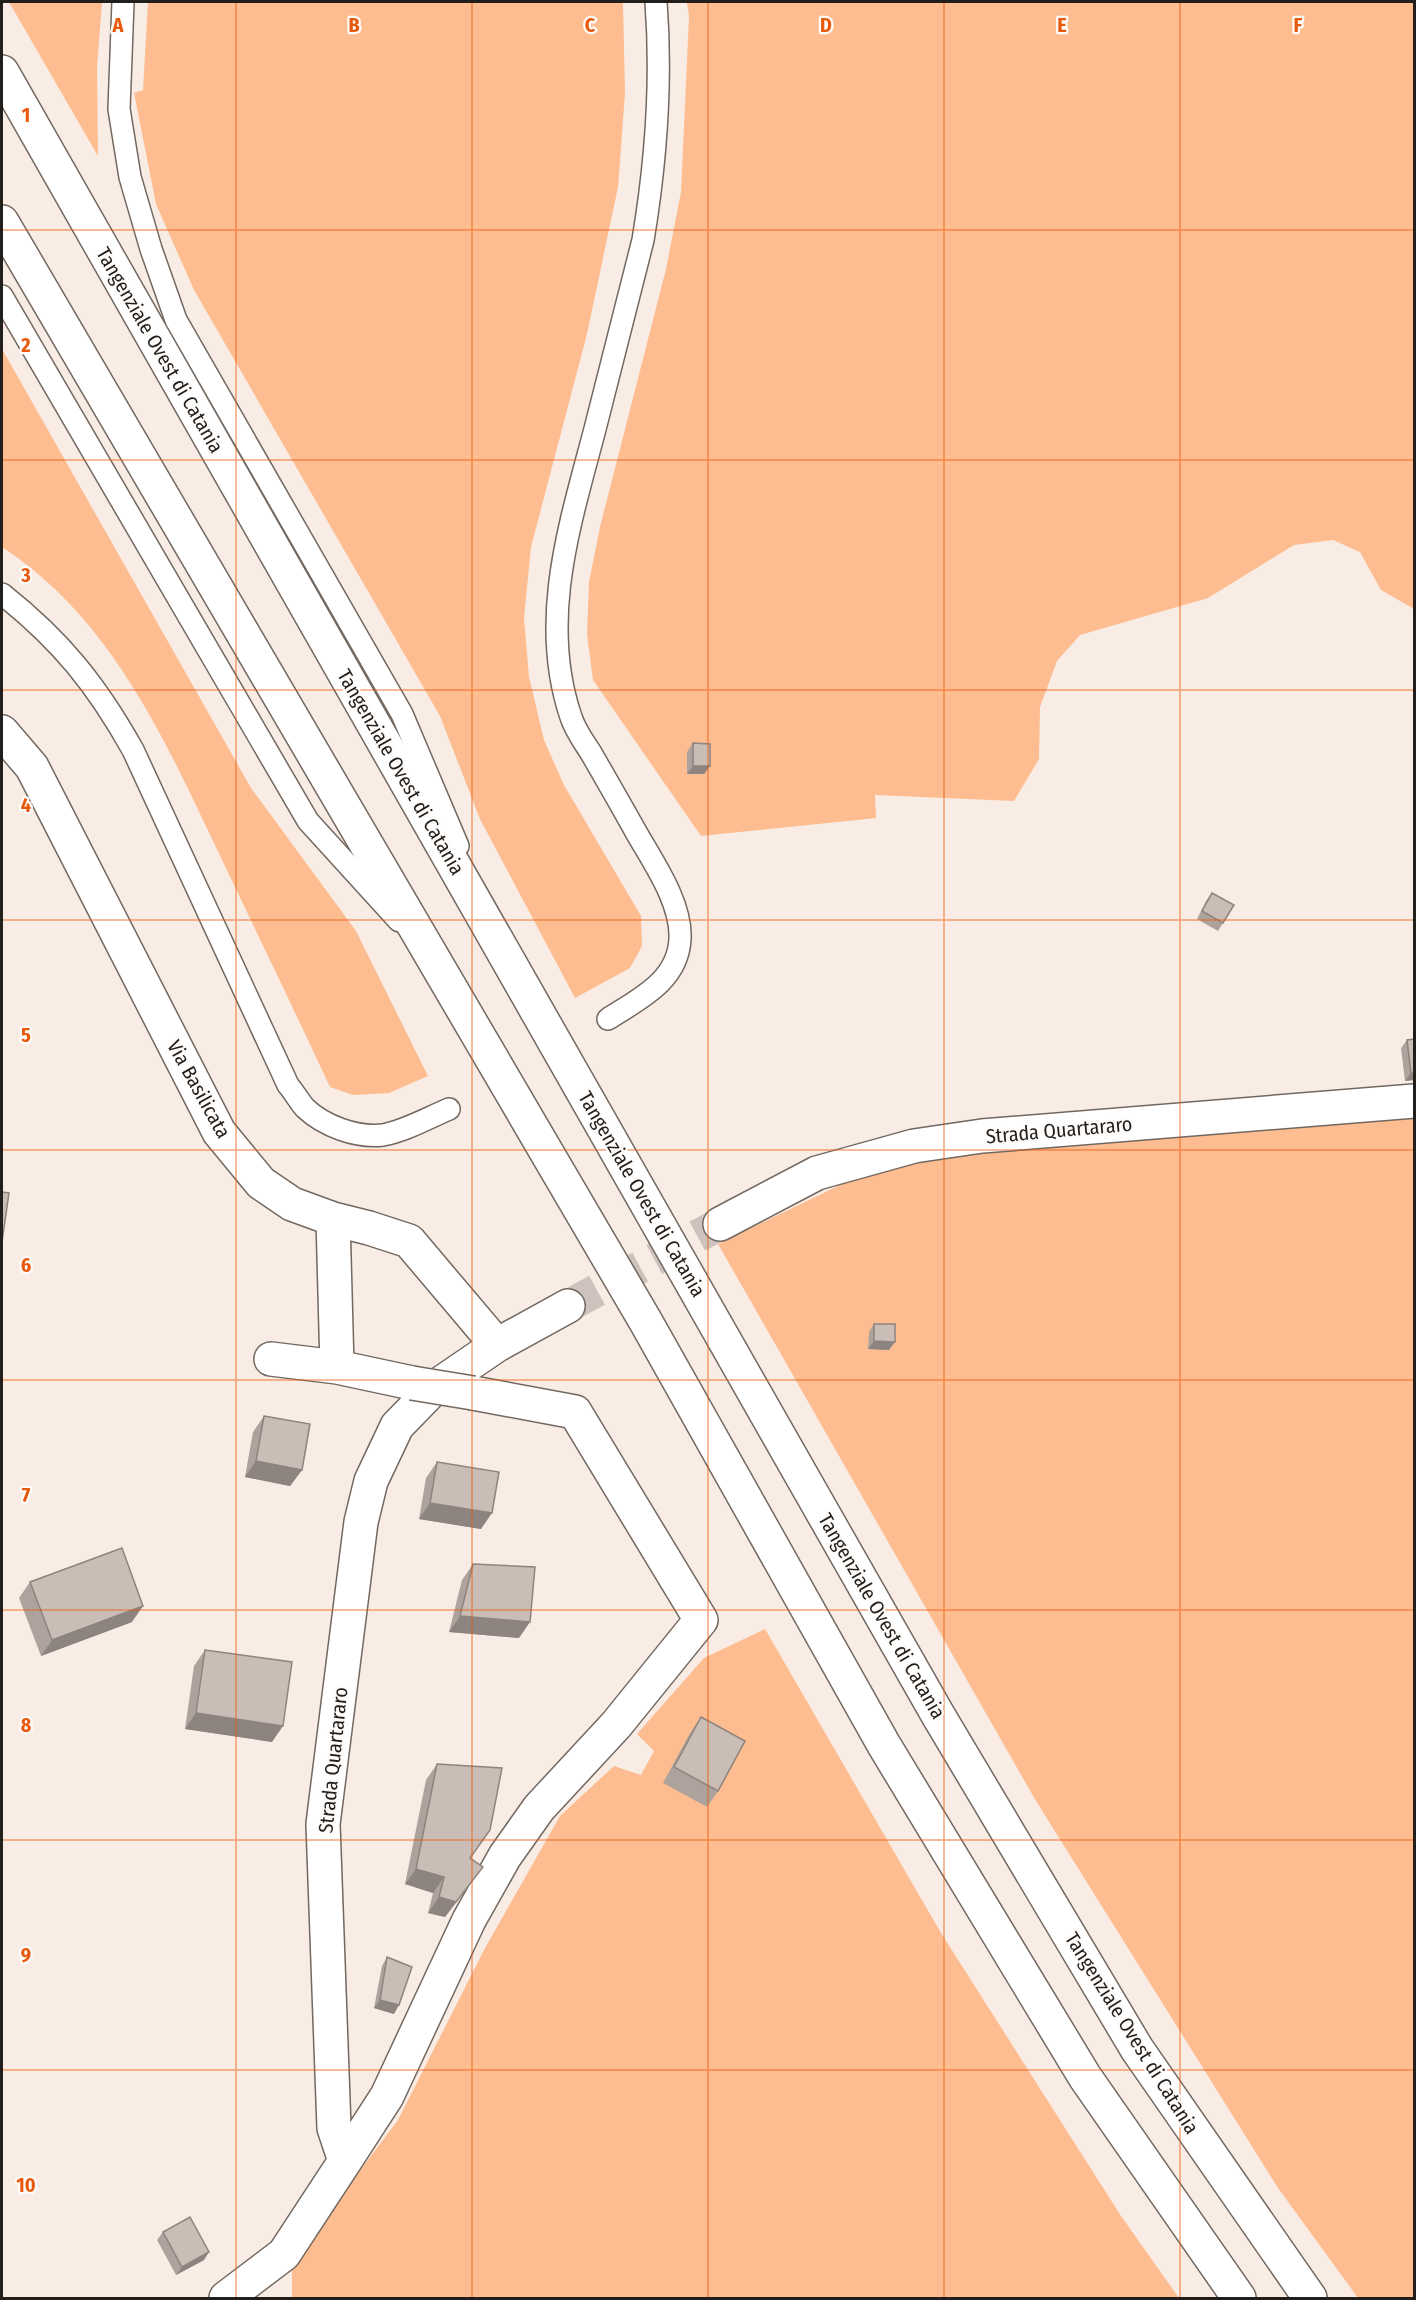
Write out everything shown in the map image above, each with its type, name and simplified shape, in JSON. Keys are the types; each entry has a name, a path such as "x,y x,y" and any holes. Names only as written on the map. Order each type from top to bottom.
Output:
{"main road":[{"name":"Tangenziale Ovest di Catania","path":"2,72 938,1715 1137,2049 1310,2298"},
{"path":"2,222 646,1322 884,1745 1085,2077 1239,2298"},
{"name":"Via Basilicata","path":"2,732 32,767 219,1132 261,1183 292,1204 333,1219 410,1241 497,1345"},
{"name":"Strada Quartararo","path":"720,1224 817,1173 914,1146 994,1135 1414,1101"},
{"path":"333,1219 338,1367"},
{"name":"Strada Quartararo","path":"345,2161 334,2128 323,1824 361,1522 370,1481 397,1426 434,1388 497,1345 568,1306"},
{"path":"226,2298 284,2254 387,2096 469,1920 505,1856 539,1808 616,1725 701,1620 575,1412 412,1383 338,1367 271,1359"}],"lane":[{"path":"123,2 119,109 130,177 151,249 176,320 402,714 500,946"},
{"path":"608,1019 653,990 666,978 674,962 680,939 677,914 665,882 572,719 560,671 555,620 560,578 574,509 643,240 650,196 659,39 656,2"},
{"path":"2,296 308,821 434,960"},
{"path":"2,594 61,646 92,683 117,722 133,750 288,1085 305,1108 329,1125 359,1134 383,1135 448,1110"}],"shaded area":[{"path":"9,2 102,2 97,68 98,156"},
{"path":"148,2 623,2 625,93 618,187 587,334 531,547 524,618 529,677 544,740 564,785 641,916 642,946 630,968 575,998 480,819 440,716 194,290 156,204 134,93 143,90"},
{"path":"687,2 1414,2 1414,609 1381,590 1360,552 1333,540 1294,545 1208,598 1080,635 1057,661 1040,707 1039,759 1014,801 875,795 876,818 701,836 593,680 587,634 589,582 600,527 666,269 681,192 689,17"},
{"path":"2,349 251,788 356,931 428,1076 389,1093 353,1095 330,1087 181,774 134,688 76,611 41,577 2,547"},
{"path":"1414,1114 1414,2298 1358,2298 1278,2188 1036,1801 718,1244 873,1169 980,1151"},
{"path":"765,1629 941,1933 1121,2216 1179,2298 292,2298 292,2261 398,2120 485,1948 560,1816 614,1766 641,1775 654,1751 637,1734 704,1658"}],"building":[{"path":"693,743 710,744 710,766 693,766"},
{"path":"1212,893 1234,905 1223,923 1202,911"},
{"path":"1414,1039 1414,1073 1411,1073 1407,1040"},
{"path":"2,1192 9,1193 2,1242"},
{"path":"874,1324 895,1324 895,1342 874,1341"},
{"path":"264,1416 310,1424 302,1470 256,1461"},
{"path":"437,1462 499,1472 492,1513 430,1503"},
{"path":"122,1548 143,1606 52,1640 30,1582"},
{"path":"473,1564 535,1567 530,1622 460,1616"},
{"path":"205,1650 292,1662 283,1726 196,1713"},
{"path":"701,1717 745,1741 718,1791 674,1767"},
{"path":"437,1764 502,1768 490,1830 470,1858 483,1867 456,1902 439,1897 444,1877 416,1869"},
{"path":"387,1957 412,1967 399,2005 380,2000"},
{"path":"190,2217 209,2252 182,2267 163,2232"}],"tunnel":[{"path":"568,1306 720,1224"}]}
